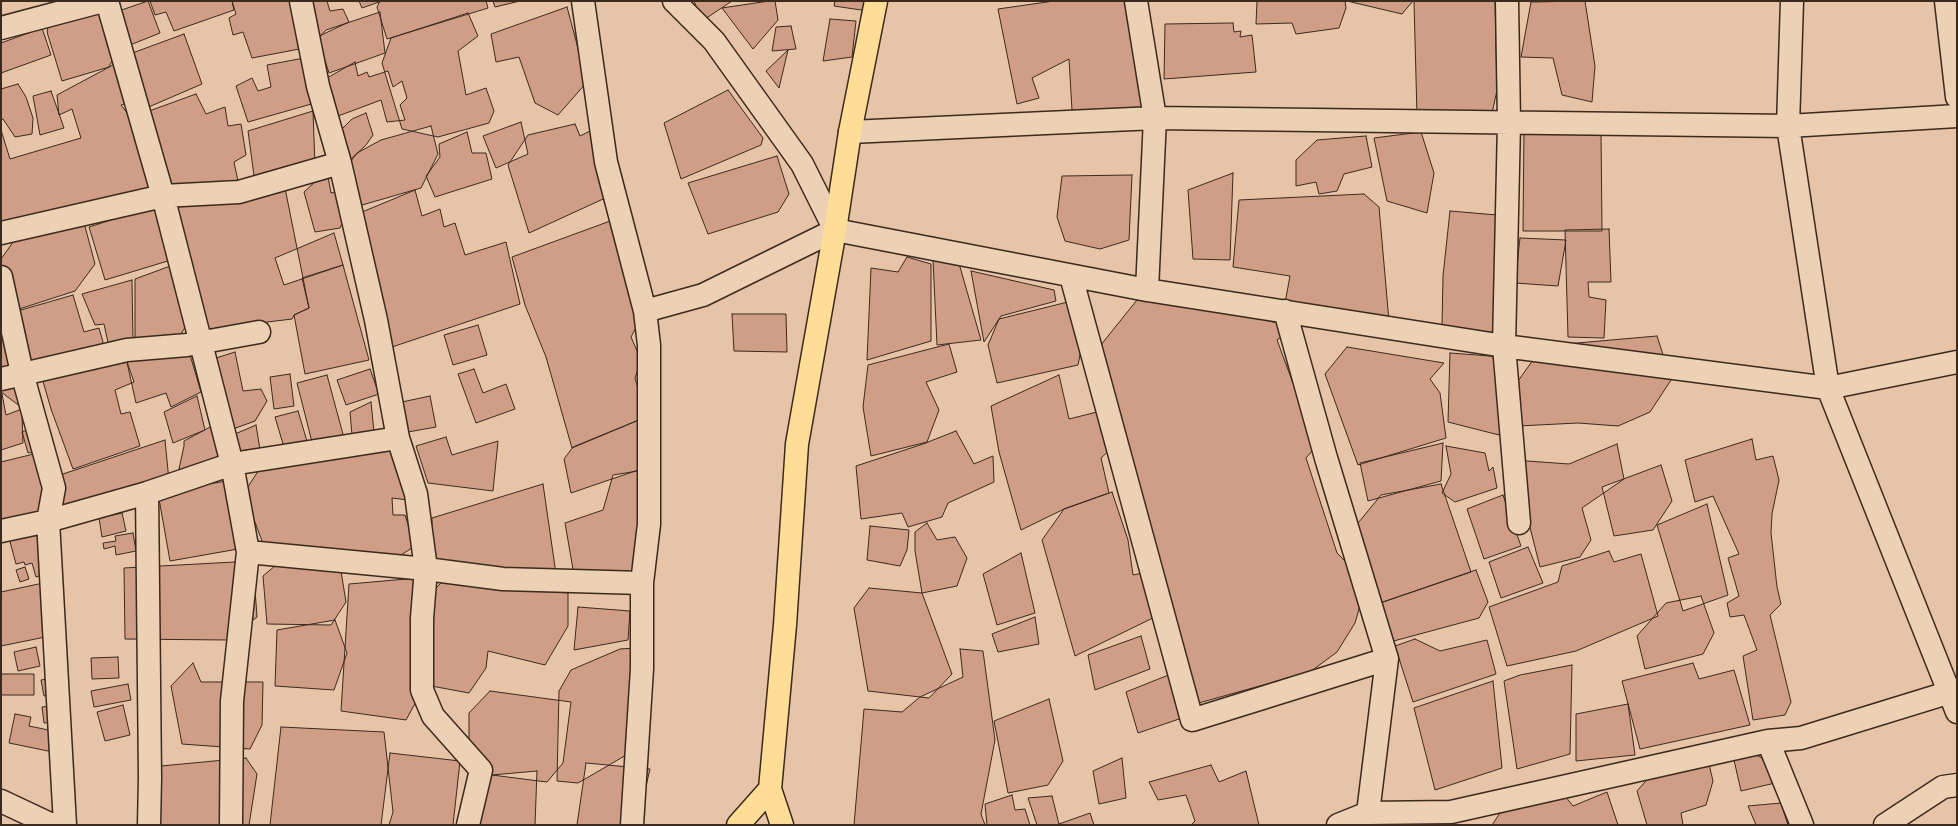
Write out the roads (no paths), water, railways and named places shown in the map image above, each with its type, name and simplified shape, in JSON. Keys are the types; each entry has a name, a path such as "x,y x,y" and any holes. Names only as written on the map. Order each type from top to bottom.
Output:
{"main road":[{"path":"782,825 770,789 785,625 797,444 835,230 850,132 876,1"},
{"path":"738,825 770,789"}],"street":[{"path":"1,28 103,1"},
{"path":"107,1 163,196 232,464 248,552 232,701 231,825"},
{"path":"301,1 318,86 340,164 376,320 398,438 416,494 426,569 422,618 422,690 433,716 481,770 468,825"},
{"path":"583,1 606,162 645,311 649,345 649,524 642,583 642,669 632,825"},
{"path":"674,1 714,40 802,164 835,230"},
{"path":"1136,1 1155,118 1147,290"},
{"path":"1507,1 1509,123 1504,346 1519,523"},
{"path":"1338,825 1368,813 1453,819 1768,741 1801,738 1954,698 1828,388 1788,126 1792,1"},
{"path":"1946,1 1957,97"},
{"path":"850,132 1155,118 1788,126 1957,116"},
{"path":"1,233 163,196 239,192 340,164"},
{"path":"645,311 703,295 835,230 1147,290 1284,312 1504,346 1828,388 1957,362"},
{"path":"1,276 22,374 54,488 48,521 65,825"},
{"path":"1071,276 1192,720 1387,659"},
{"path":"1284,312 1326,458 1387,659 1368,813"},
{"path":"1,379 127,350 187,345 200,341 259,332"},
{"path":"1,531 48,521 147,493 232,464 398,438"},
{"path":"147,493 150,770 149,825"},
{"path":"248,552 426,569 502,580 642,583"},
{"path":"1768,741 1802,825"},
{"path":"1885,825 1943,788 1957,786"},
{"path":"1,801 52,825"}]}
